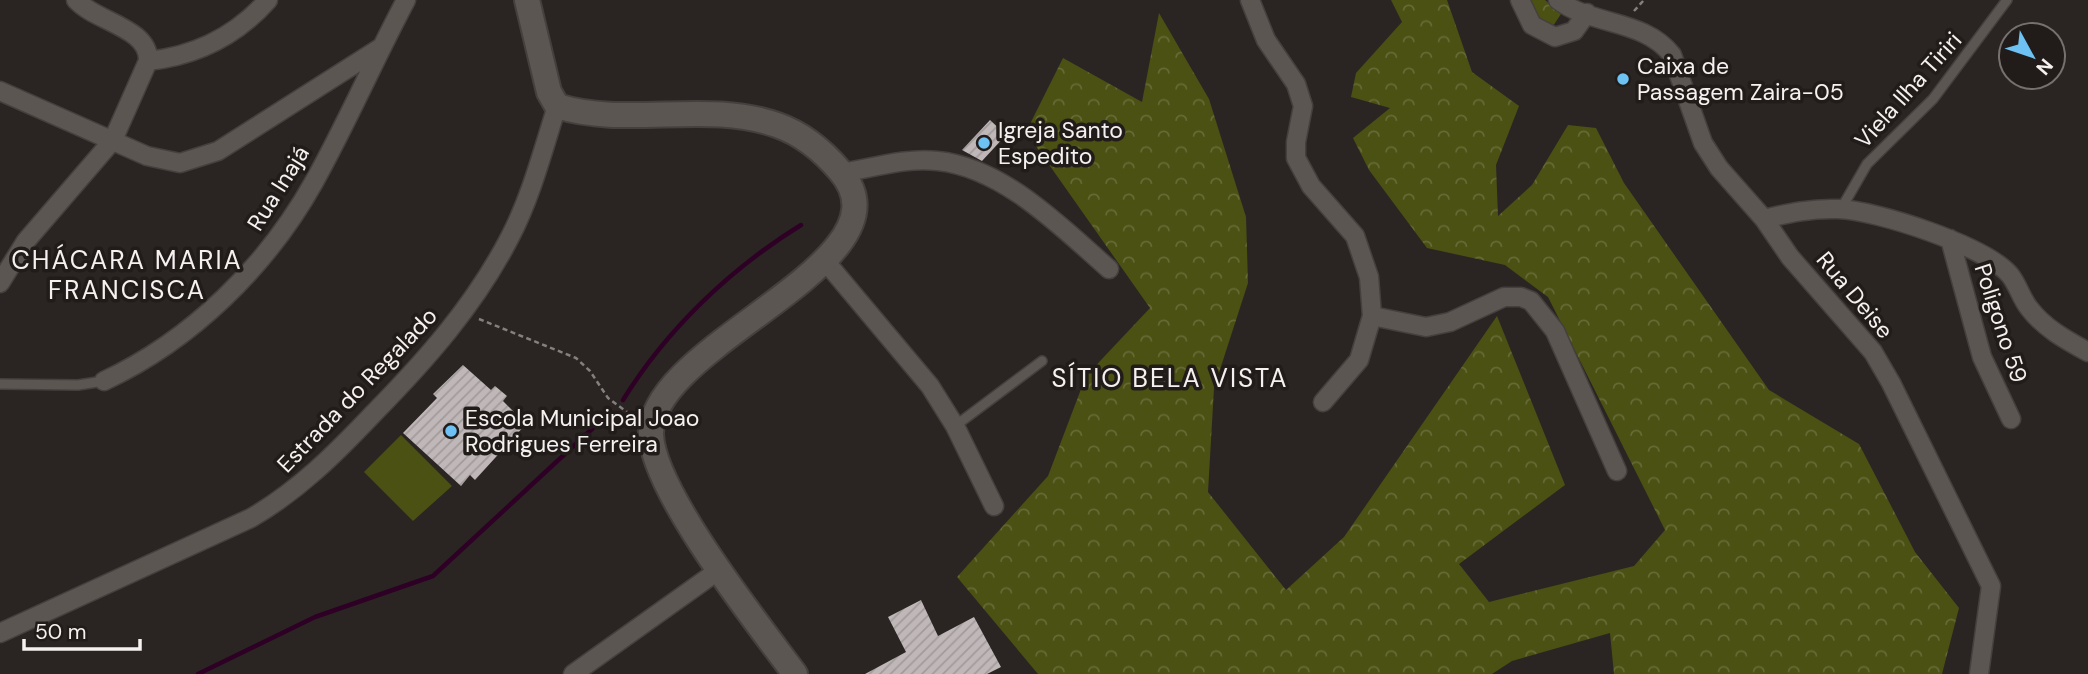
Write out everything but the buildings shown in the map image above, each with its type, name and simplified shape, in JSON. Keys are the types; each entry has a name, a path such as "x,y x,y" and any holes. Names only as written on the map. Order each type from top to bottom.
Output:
{"main road":[{"path":"527,0 549,92 557,106 590,114 751,117 780,126 824,152 842,173 855,196 853,214 844,236 826,262 678,377 658,404 652,427 655,453 674,496 719,570 794,674"}],"street":[{"path":"0,283 26,241 113,139 148,61 146,48 135,34 88,12 76,0"},
{"path":"148,61 180,58 207,46 237,28 268,0"},
{"name":"Rua Inajá","path":"104,380 154,354 187,329 231,291 270,249 315,181 406,0"},
{"path":"1250,0 1266,40 1296,84 1303,106 1296,142 1296,158 1311,186 1354,236 1369,277 1372,316 1359,360 1323,402"},
{"path":"1520,0 1532,25 1555,37 1574,31 1587,13"},
{"name":"Rua Deise","path":"1558,0 1569,8 1623,24 1664,45 1672,55 1703,143 1719,168 1764,219 1790,257 1873,352 1991,586 1979,674"},
{"path":"0,91 163,162 199,160 218,151 381,47"},
{"name":"Estrada do Regalado","path":"0,633 251,518 286,498 319,470 402,385 464,313 511,235 557,106"},
{"path":"842,173 916,160 960,165 1007,188 1056,223 1109,269"},
{"path":"1764,219 1812,209 1841,209 1950,239 1991,258 2010,275 2028,307 2041,322 2059,336 2088,352"},
{"name":"Poligono 59","path":"1950,239 1982,357 2011,419"},
{"path":"826,262 930,386 956,426 994,506"},
{"path":"1372,316 1426,327 1450,322 1504,297 1521,297 1531,301 1555,331 1617,471"},
{"path":"573,674 719,570"}],"lane":[{"name":"Viela Ilha Tiriri","path":"1841,209 1867,164 1940,90 2007,0"},
{"path":"956,426 1042,361"},
{"path":"0,384 78,385 104,380"}],"path":[{"path":"464,313 576,358 590,371 608,398 652,427"}],"green space":[{"path":"1391,0 1447,0 1472,72 1519,106 1496,165 1498,216 1532,185 1568,125 1596,128 1624,183 1769,390 1859,444 1915,552 1959,608 1942,674 1614,674 1610,633 1512,661 1492,674 1038,674 957,577 1048,476 1086,376 1150,308 1026,132 1063,58 1142,102 1159,13 1209,99 1246,217 1248,283 1214,388 1208,492 1286,590 1344,537 1497,316 1565,485 1459,564 1489,602 1634,566 1665,530 1548,297 1505,265 1427,248 1369,170 1353,138 1390,108 1351,97 1356,73 1402,22"},
{"path":"1530,0 1545,0 1561,14 1553,26 1541,23"},
{"path":"401,435 452,486 413,521 364,472"}],"waterway":[{"path":"623,400 659,349 702,302 749,261 801,225"},
{"path":"198,674 315,617 433,576 606,416"}],"place":[{"name":"Caixa de Passagem Zaira-05","path":"1623,79"},
{"name":"Igreja Santo Espedito","path":"984,143"},
{"name":"Escola Municipal Joao Rodrigues Ferreira","path":"451,431"}],"district":[{"name":"CHÁCARA MARIA FRANCISCA","path":"127,275"},
{"name":"SÍTIO BELA VISTA","path":"1170,378"}]}
